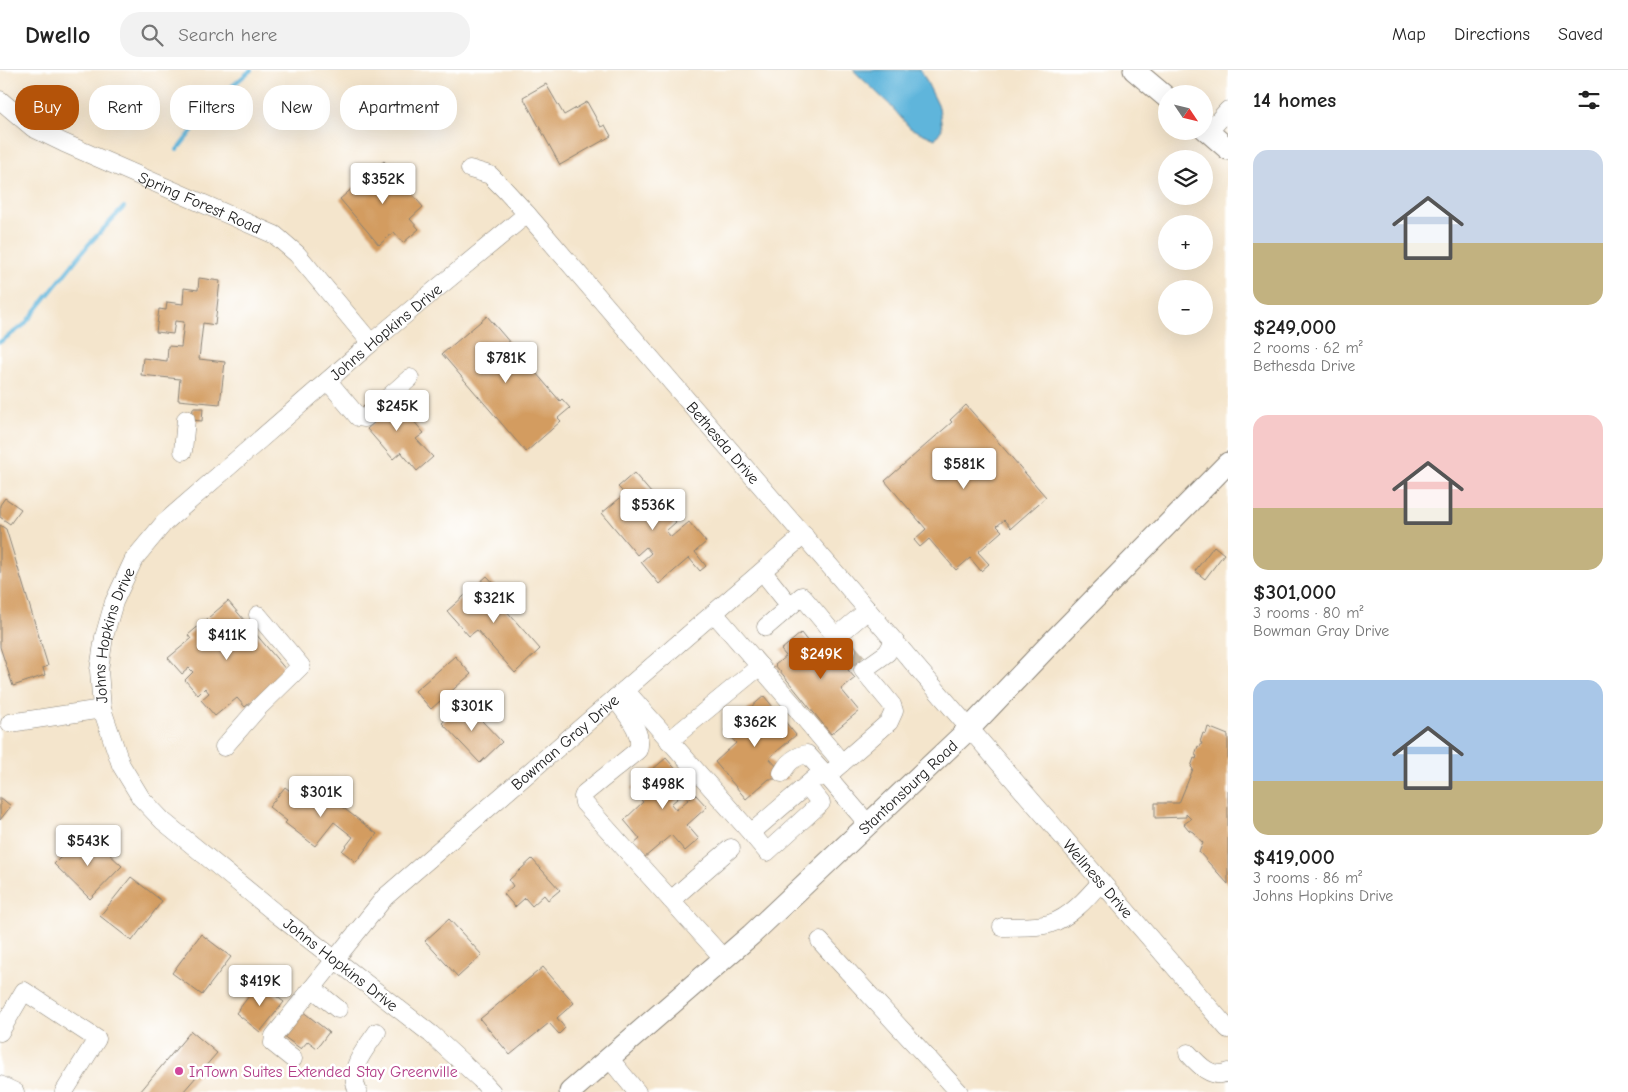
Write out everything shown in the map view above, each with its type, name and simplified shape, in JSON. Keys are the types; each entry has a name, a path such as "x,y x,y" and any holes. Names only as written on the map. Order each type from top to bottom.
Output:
{"main road":[{"path":"1134,70 1158,90"},
{"path":"1213,136 1228,149"},
{"name":"Stantonsburg Road","path":"570,1092 751,935 970,728 1228,463"}],"street":[{"name":"Spring Forest Road","path":"0,100 33,128 275,235 298,254 371,343"},
{"path":"1213,124 1228,110"},
{"name":"Bethesda Drive","path":"470,169 490,176 527,214 970,728"},
{"name":"Johns Hopkins Drive","path":"492,1092 431,1034 335,960 163,822 141,798 121,765 102,709 99,670 104,637 114,602 134,559 164,522 371,343 527,214"},
{"path":"383,402 410,378"},
{"path":"328,381 358,417 364,418 370,414"},
{"path":"183,451 186,419"},
{"name":"Bowman Gray Drive","path":"293,1059 273,1043 274,1036 385,897 804,535"},
{"path":"762,572 790,606"},
{"path":"751,834 815,778 827,776 889,722 894,711 892,705 802,596 766,627"},
{"path":"851,655 868,610"},
{"path":"714,613 842,762"},
{"path":"224,747 258,708 301,666 258,615"},
{"path":"851,655 887,653 894,641"},
{"path":"670,741 760,666"},
{"path":"620,694 670,741 767,852 821,803 807,786"},
{"path":"620,694 638,732 640,743 638,750 582,798 584,803 724,959"},
{"path":"10,723 102,709"},
{"name":"Wellness Drive","path":"970,728 1228,1029"},
{"path":"792,798 782,785 782,776 786,766 795,758 807,754 868,824"},
{"path":"671,900 730,848"},
{"path":"1002,927 1050,924 1066,915 1102,882"},
{"path":"820,941 959,1092"},
{"path":"312,988 338,1009"},
{"path":"0,1032 24,991 97,1040 64,1092"},
{"path":"358,1092 354,1084 355,1064 377,1032"},
{"path":"1188,1053 1196,1062 1218,1075 1228,1072"},
{"path":"609,1058 637,1092"},
{"path":"0,1084 15,1092"}],"water":[{"path":"853,70 921,70 939,107 942,129 935,139 910,128 890,105"}],"building":[{"path":"546,84 564,115 587,102 601,127 605,125 611,136 560,165 523,97"},
{"path":"384,161 423,207 410,219 419,229 403,243 394,232 379,245 340,199"},
{"path":"199,278 220,281 215,325 203,323 199,359 225,362 220,404 178,400 180,379 141,375 143,358 167,361 168,346 181,347 184,322 175,321 173,334 156,332 159,309 166,310 167,302 183,304 184,288 198,290"},
{"path":"487,316 560,401 562,399 570,408 558,418 561,421 526,452 442,354"},
{"path":"376,394 389,409 397,402 424,433 416,439 433,457 417,471 401,452 393,459 367,429 376,421 363,406"},
{"path":"966,405 1046,497 1011,528 1004,520 997,526 1002,531 978,552 989,564 981,571 970,558 956,570 929,539 920,547 914,540 926,529 885,481 952,422 950,420"},
{"path":"193,408 203,408 202,421 192,420"},
{"path":"634,473 676,522 666,531 671,537 689,522 706,542 695,552 706,566 700,571 689,558 659,584 641,562 651,553 646,547 637,555 602,513 625,494 618,487"},
{"path":"5,498 21,509 10,524 0,517 0,505"},
{"path":"0,525 6,529 48,666 43,668 45,675 13,686 0,647"},
{"path":"1214,546 1224,554 1205,579 1195,571"},
{"path":"487,576 511,602 504,608 540,649 515,673 477,630 469,636 447,611"},
{"path":"228,601 287,671 245,707 237,698 215,716 201,700 209,693 205,688 198,695 185,680 193,672 189,668 182,674 168,658 191,639 188,635"},
{"path":"801,633 819,656 831,646 840,657 851,647 861,659 848,670 855,678 841,689 859,711 831,734 775,665 786,656 781,650"},
{"path":"455,656 471,674 431,709 415,691"},
{"path":"764,696 796,735 769,758 788,779 769,779 746,799 715,762 736,743 724,730"},
{"path":"464,702 502,742 480,763 442,723"},
{"path":"1208,727 1228,735 1228,884 1199,852 1203,843 1184,824 1191,819 1186,814 1186,817 1155,818 1155,803 1179,803 1193,769 1191,767 1194,758 1196,759 1197,756 1195,755 1198,746 1200,747 1203,733 1206,734"},
{"path":"666,758 691,787 671,804 676,810 695,794 707,807 687,825 699,839 685,851 671,835 644,858 633,845 640,839 624,820 643,802 631,788"},
{"path":"306,779 377,834 356,862 342,851 353,837 334,822 315,846 285,823 287,821 269,807 285,787 294,794"},
{"path":"0,797 11,806 0,820"},
{"path":"92,838 122,866 90,899 54,864 77,841 83,847"},
{"path":"532,859 560,890 548,900 544,895 532,906 525,898 515,907 504,894 513,886 509,880"},
{"path":"131,877 162,901 132,941 100,916"},
{"path":"449,919 482,955 458,977 425,941"},
{"path":"201,934 231,957 202,995 172,973"},
{"path":"543,967 574,1003 557,1018 565,1028 559,1034 549,1023 510,1055 480,1019"},
{"path":"259,983 284,1002 260,1032 236,1013"},
{"path":"302,1011 329,1032 317,1048 308,1041 301,1049 283,1036"},
{"name":"InTown Suites Extended Stay Greenville","path":"191,1031 217,1053 183,1092 140,1092"}],"waterway":[{"path":"177,150 218,98 251,70"},
{"path":"0,342 24,325 88,245 124,207"}],"tunnel":[{"path":"847,650 858,662"}],"place":[{"name":"InTown Suites Extended Stay Greenville","path":"179,1071"}]}
